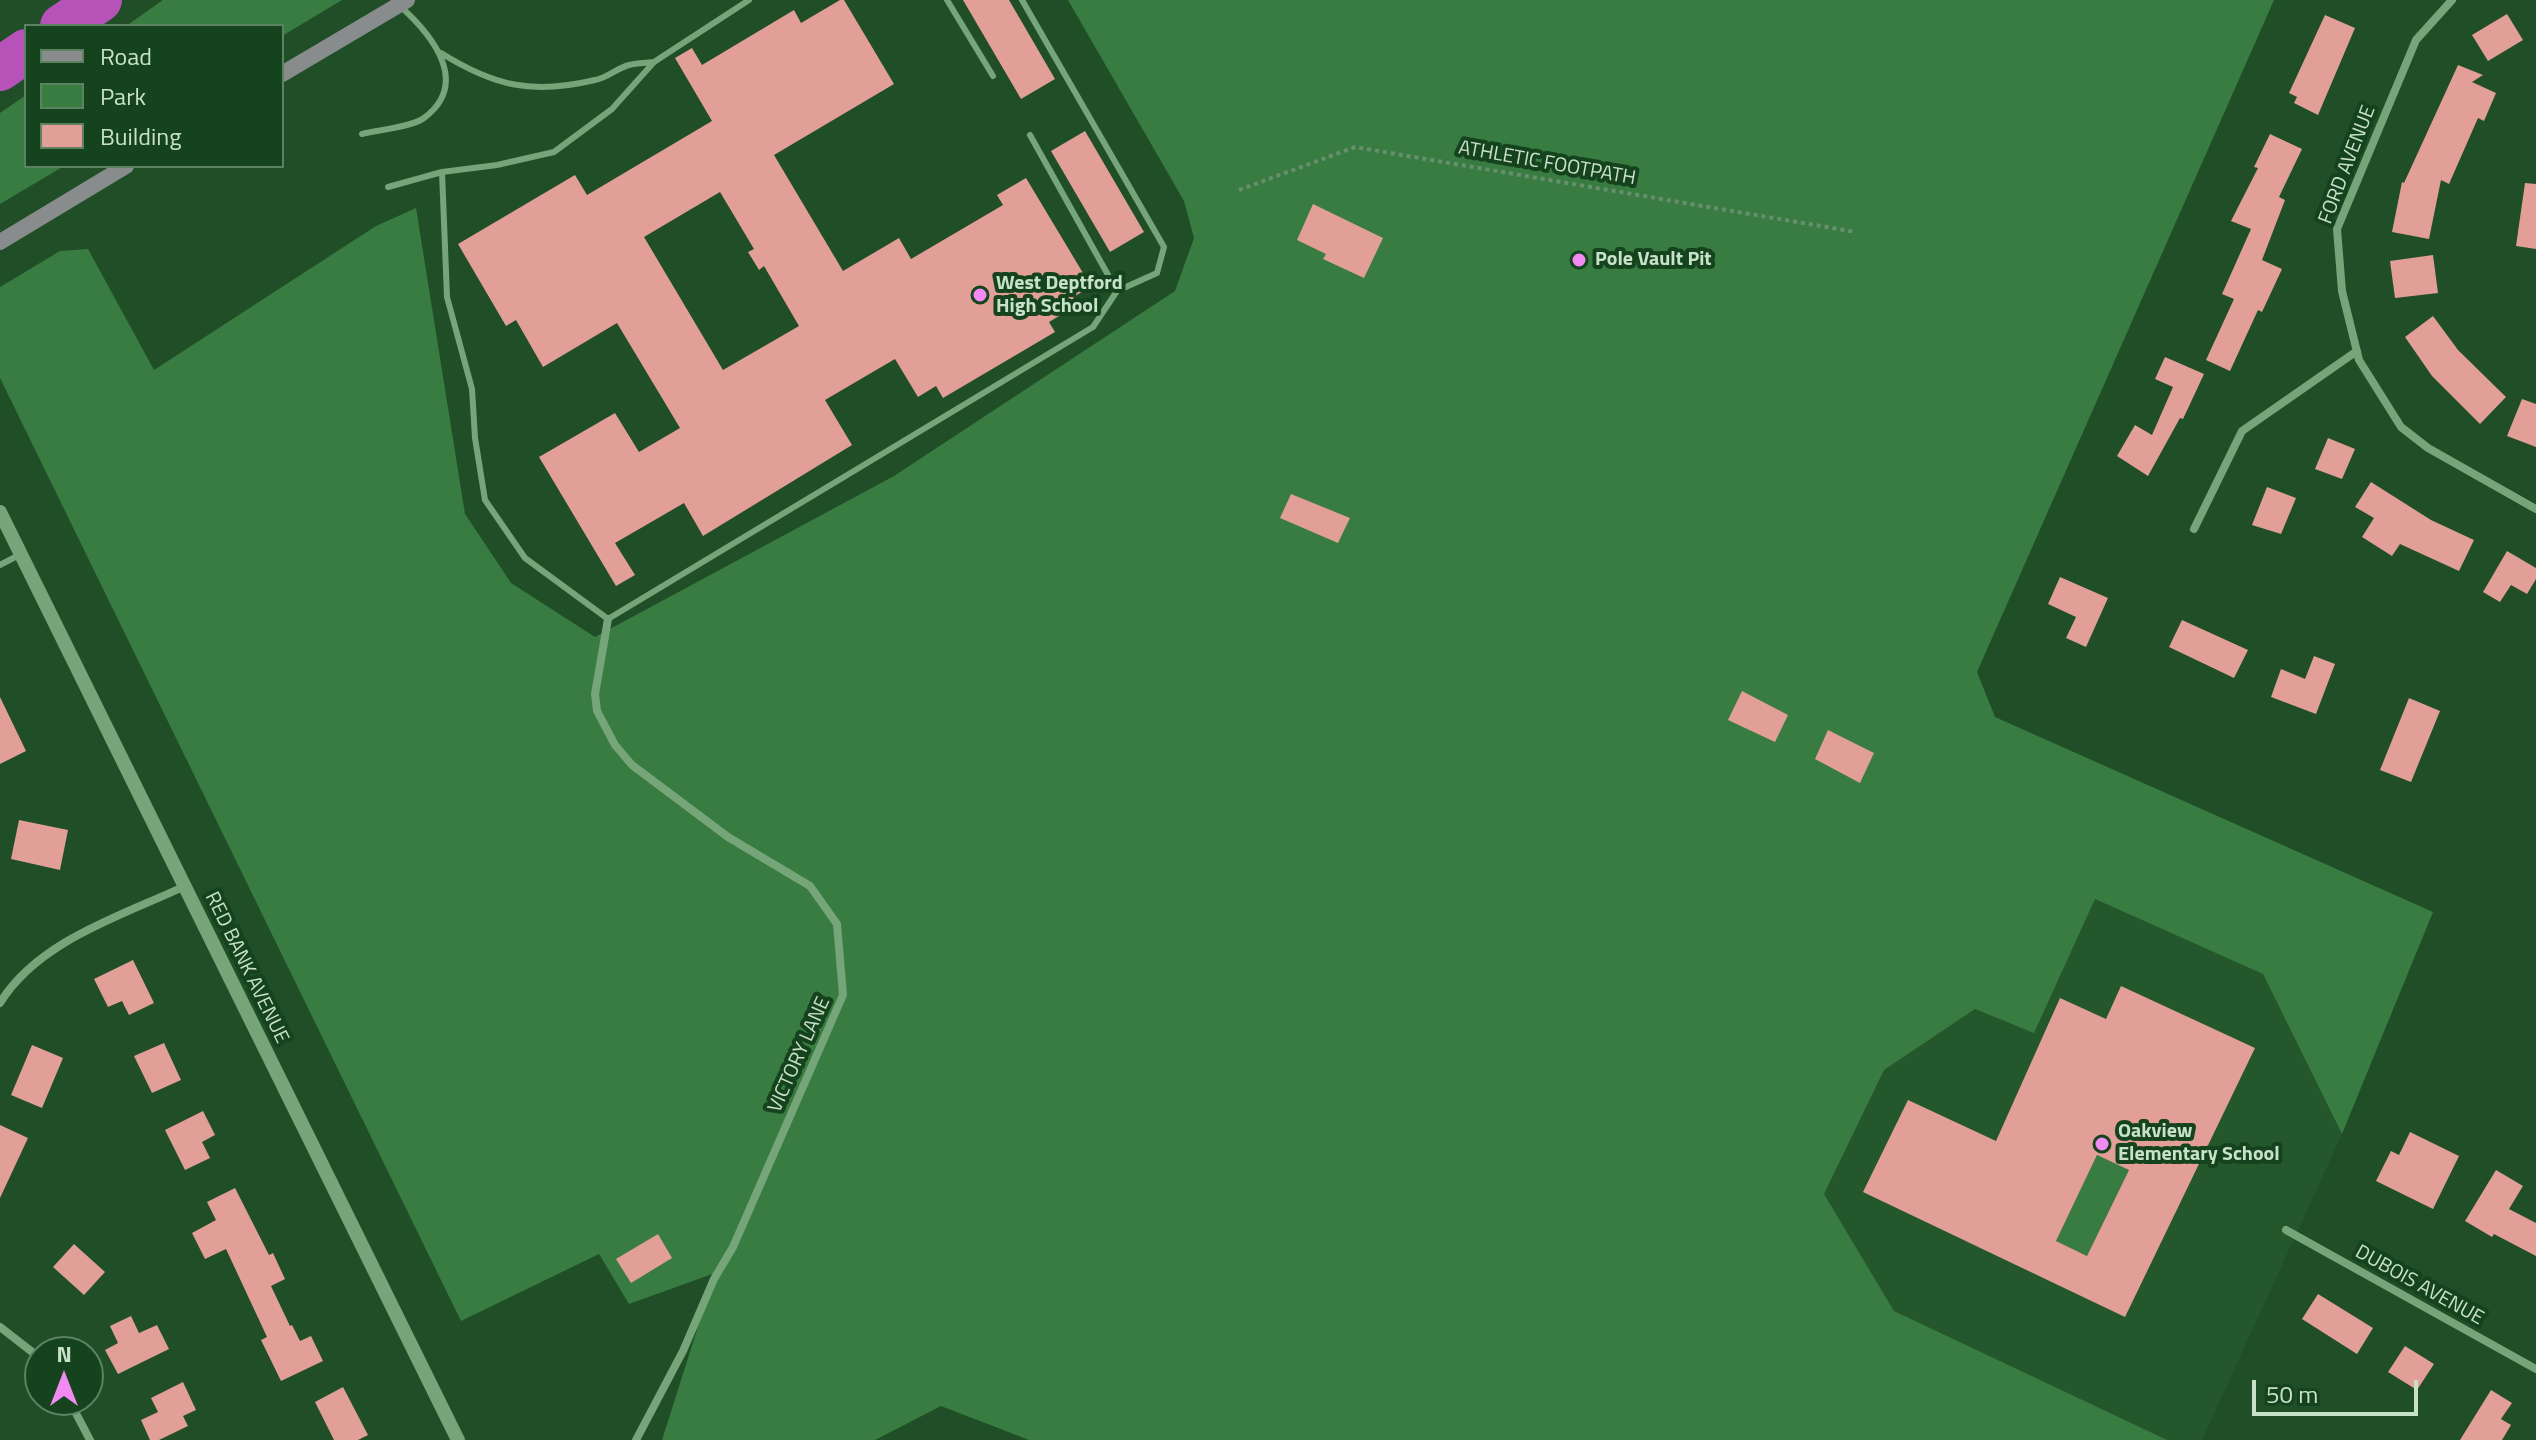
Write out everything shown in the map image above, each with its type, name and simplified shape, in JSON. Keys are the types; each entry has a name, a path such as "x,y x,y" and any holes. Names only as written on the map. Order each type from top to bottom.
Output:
{"highway":[{"path":"65,24 100,0"},
{"path":"0,69 24,52"}],"main road":[{"path":"284,73 403,2"},
{"path":"0,242 123,168"}],"street":[{"name":"FORD AVENUE","path":"2452,0 2416,40 2337,229 2342,291 2359,360 2401,427 2428,448 2536,509"},
{"path":"2194,529 2242,431 2357,351"},
{"name":"RED BANK AVENUE","path":"0,512 458,1440"},
{"name":"VICTORY LANE","path":"608,619 595,694 597,711 615,745 632,765 728,837 810,886 837,924 843,995 733,1247 714,1279 683,1351 636,1440"},
{"path":"0,1003 21,977 72,939 183,887"},
{"name":"DUBOIS AVENUE","path":"2286,1230 2536,1369"},
{"path":"0,1327 24,1346"},
{"path":"77,1416 90,1440"}],"lane":[{"path":"388,187 442,172 497,165 554,152 612,109 654,62 749,0"},
{"path":"947,0 993,76"},
{"path":"442,172 447,297 472,389 475,438 485,500 525,558 608,619 1093,327 1117,291 1157,273 1164,247 1022,0"},
{"path":"362,134 422,120 439,102 446,81 441,53 403,2"},
{"path":"441,53 474,74 510,86 560,86 598,80 627,65 654,62"},
{"path":"1030,135 1117,291"},
{"path":"0,565 21,554"}],"path":[{"name":"ATHLETIC FOOTPATH","path":"1239,190 1355,147 1856,232"}],"shaded area":[{"path":"2095,899 2263,974 2342,1134 2202,1440 2165,1440 1894,1311 1824,1194 1884,1070 1975,1009 2034,1032"}],"green space":[{"path":"163,0 342,0 284,35 284,24 129,24"},
{"path":"1068,0 2274,0 1977,672 1995,717 2433,912 2342,1134 2263,974 2095,899 2034,1033 1975,1009 1884,1070 1824,1194 1894,1311 2167,1440 1029,1440 941,1406 875,1440 662,1440 715,1273 629,1304 599,1254 461,1321 0,378 0,287 60,251 88,249 154,370 376,226 416,208 465,514 511,583 595,637 894,476 1175,291 1194,238 1184,201"},
{"path":"24,96 24,168 61,168 0,204 0,113"},
{"path":"2097,1155 2129,1170 2087,1256 2056,1241"}],"building":[{"name":"West Deptford High School","path":"844,0 894,84 774,155 843,271 899,238 911,259 1003,205 997,195 1026,178 1083,273 1075,279 1082,292 1073,297 1077,305 1049,322 1055,332 943,398 936,386 918,397 895,359 825,400 852,445 703,536 684,503 615,543 635,575 616,586 539,457 615,413 639,452 680,428 617,323 543,367 516,320 506,326 458,244 575,175 587,195 712,121 675,58 692,48 702,65 794,10 801,23","holes":["720,192 754,249 748,252 759,270 764,266 799,326 723,370 644,237"]},
{"path":"963,0 1009,0 1055,79 1021,99"},
{"path":"2507,14 2523,40 2488,61 2472,35"},
{"path":"2325,15 2355,28 2318,115 2294,103 2297,97 2289,93"},
{"path":"2458,65 2483,75 2472,82 2496,93 2484,121 2478,118 2449,184 2441,180 2429,239 2392,232 2402,182"},
{"path":"1085,131 1144,232 1110,252 1051,151"},
{"path":"2270,134 2302,149 2279,197 2285,200 2262,260 2282,269 2262,312 2258,310 2230,371 2206,360 2234,299 2222,294 2251,229 2231,221 2258,168 2254,167"},
{"path":"2525,183 2536,184 2536,249 2516,246"},
{"path":"1313,204 1383,238 1364,278 1323,259 1326,254 1297,240"},
{"path":"2433,255 2438,293 2395,298 2390,261"},
{"path":"2433,316 2458,350 2506,397 2480,424 2432,376 2405,337"},
{"path":"2165,357 2204,374 2183,419 2180,418 2148,476 2117,456 2135,425 2152,435 2173,387 2155,379"},
{"path":"2522,399 2536,404 2536,447 2507,436"},
{"path":"2328,438 2355,449 2342,479 2315,469"},
{"path":"2371,482 2431,520 2474,540 2459,571 2400,544 2392,556 2362,537 2374,518 2355,507"},
{"path":"2267,487 2296,498 2281,534 2252,525"},
{"path":"1291,494 1350,518 1338,543 1280,518"},
{"path":"2507,551 2536,568 2536,579 2527,594 2511,585 2500,602 2483,592"},
{"path":"2060,577 2108,598 2086,647 2066,638 2076,617 2048,604"},
{"path":"2182,620 2248,650 2234,678 2169,647"},
{"path":"2314,656 2335,664 2316,714 2271,697 2281,669 2305,679"},
{"path":"1742,691 1788,715 1775,742 1728,720"},
{"path":"0,697 26,751 0,764"},
{"path":"2409,698 2440,711 2411,782 2380,770"},
{"path":"1828,730 1874,753 1860,783 1815,759"},
{"path":"19,820 68,830 60,870 11,859"},
{"path":"133,960 154,1003 129,1015 122,1001 108,1007 94,979"},
{"name":"Oakview Elementary School","path":"2121,986 2255,1048 2125,1317 1863,1192 1908,1100 1996,1141 2060,998 2106,1019","holes":["2097,1155 2129,1170 2087,1256 2056,1241"]},
{"path":"164,1043 181,1080 152,1093 134,1056"},
{"path":"32,1045 63,1058 42,1108 11,1095"},
{"path":"203,1111 215,1135 202,1142 210,1158 185,1170 165,1130"},
{"path":"0,1125 28,1138 0,1198"},
{"path":"2410,1132 2459,1156 2433,1209 2376,1181 2391,1151 2399,1155"},
{"path":"2496,1170 2523,1186 2509,1209 2536,1223 2536,1256 2494,1234 2492,1237 2465,1221"},
{"path":"235,1188 269,1255 273,1253 285,1279 271,1286 290,1326 300,1341 311,1336 323,1361 281,1381 261,1340 267,1337 226,1249 205,1259 192,1233 216,1220 207,1202"},
{"path":"658,1234 672,1258 631,1283 616,1259"},
{"path":"74,1244 105,1272 84,1295 53,1267"},
{"path":"2318,1294 2373,1328 2357,1354 2302,1319"},
{"path":"131,1316 139,1333 157,1325 169,1349 118,1374 105,1350 118,1343 110,1326"},
{"path":"2405,1346 2434,1364 2417,1390 2388,1372"},
{"path":"183,1382 196,1410 183,1416 188,1426 159,1440 150,1440 141,1420 158,1412 151,1398"},
{"path":"343,1387 368,1435 358,1440 334,1440 315,1402"},
{"path":"2491,1390 2512,1403 2501,1419 2511,1425 2502,1440 2460,1440"}],"place":[{"name":"Pole Vault Pit","path":"1579,260"},
{"name":"West Deptford High School","path":"980,295"},
{"name":"Oakview Elementary School","path":"2102,1144"}]}
